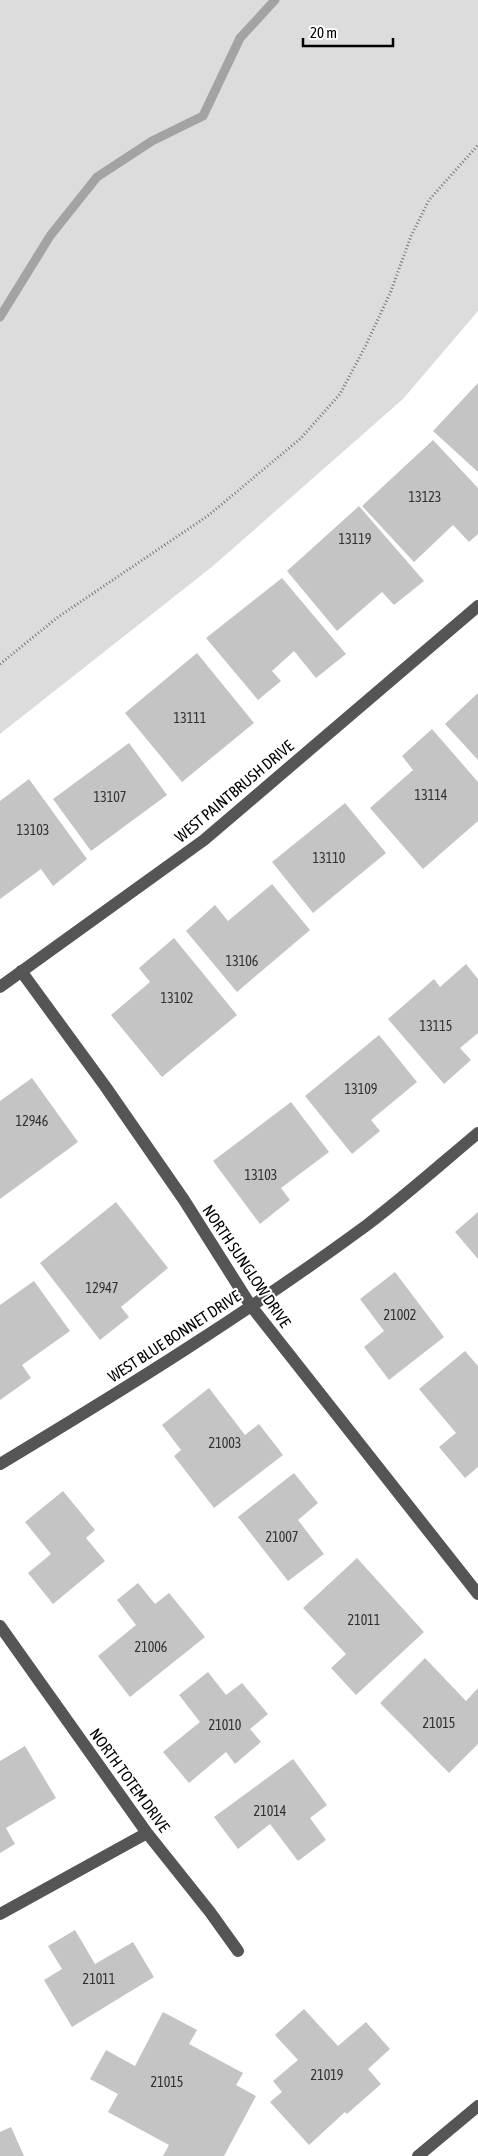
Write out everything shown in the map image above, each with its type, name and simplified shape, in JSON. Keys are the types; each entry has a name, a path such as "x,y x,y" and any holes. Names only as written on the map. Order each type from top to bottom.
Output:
{"street":[{"name":"WEST PAINTBRUSH DRIVE","path":"0,986 204,840 478,606"},
{"name":"NORTH SUNGLOW DRIVE","path":"21,971 105,1086 184,1200 251,1306 478,1594"},
{"name":"WEST BLUE BONNET DRIVE","path":"0,1464 140,1378 251,1306 368,1224 478,1134"},
{"name":"NORTH TOTEM DRIVE","path":"0,1626 147,1832 238,1951"},
{"path":"0,1914 147,1832"},
{"path":"418,2156 478,2106"}],"path":[{"path":"0,664 58,617 209,515 301,438 340,394 366,346 391,291 411,236 429,200 478,146"}],"shaded area":[{"path":"0,0 478,0 478,311 403,399 213,566 0,734"}],"building":[{"path":"478,383 478,472 433,431"},
{"path":"433,440 478,488 478,534 469,542 453,525 414,562 362,506"},
{"path":"359,506 424,581 394,605 382,592 337,631 287,571"},
{"path":"282,578 346,654 316,678 294,651 272,671 281,681 258,700 206,638"},
{"path":"197,653 254,723 182,782 125,713"},
{"path":"478,693 478,760 445,724"},
{"path":"432,729 478,782 478,821 423,869 370,808 413,770 402,756"},
{"path":"129,743 167,795 91,851 53,799"},
{"path":"29,779 87,859 53,886 41,869 0,899 0,801"},
{"path":"345,803 386,853 313,913 272,862"},
{"path":"272,884 310,930 237,992 186,931 215,905 228,921"},
{"path":"174,938 237,1015 162,1077 111,1015 150,982 139,968"},
{"path":"466,964 478,979 478,1033 460,1048 471,1060 444,1084 388,1019 434,979 440,987"},
{"path":"379,1035 417,1082 371,1120 380,1131 352,1154 305,1096"},
{"path":"32,1078 78,1142 0,1199 0,1101"},
{"path":"291,1102 329,1152 281,1188 290,1200 260,1224 213,1161"},
{"path":"116,1202 168,1268 121,1307 129,1317 100,1340 40,1263"},
{"path":"478,1212 478,1259 455,1232"},
{"path":"395,1272 444,1337 389,1380 364,1347 384,1331 360,1299"},
{"path":"34,1281 70,1331 22,1365 31,1378 0,1400 0,1305"},
{"path":"465,1351 478,1366 478,1467 465,1478 439,1447 456,1433 419,1389"},
{"path":"209,1388 245,1435 259,1424 283,1455 214,1508 174,1456 181,1450 162,1425"},
{"path":"294,1473 318,1503 298,1520 324,1554 288,1581 238,1517"},
{"path":"63,1491 95,1530 86,1538 105,1561 53,1604 28,1573 51,1554 25,1522"},
{"path":"357,1558 424,1632 356,1695 331,1668 346,1654 303,1608"},
{"path":"138,1583 155,1604 169,1593 205,1637 130,1697 98,1656 136,1625 117,1600"},
{"path":"425,1658 466,1701 478,1688 478,1744 449,1773 380,1703"},
{"path":"208,1672 226,1695 242,1683 268,1714 250,1729 261,1742 235,1764 226,1752 189,1783 163,1752 200,1722 179,1695"},
{"path":"25,1746 56,1798 6,1828 15,1844 0,1853 0,1761"},
{"path":"293,1759 327,1805 310,1818 326,1840 298,1861 270,1824 238,1849 214,1817"},
{"path":"75,1930 95,1964 133,1942 154,1977 72,2027 44,1980 62,1969 48,1946"},
{"path":"304,2009 338,2046 366,2022 390,2049 368,2069 381,2084 347,2114 345,2112 309,2145 270,2102 282,2092 273,2081 298,2060 275,2035"},
{"path":"163,2012 197,2030 189,2044 243,2073 236,2085 256,2096 224,2156 163,2156 169,2145 108,2112 118,2094 90,2079 106,2050 135,2066"},
{"path":"11,2127 24,2156 0,2156 0,2132"}],"waterway":[{"path":"0,317 50,236 97,177 152,141 203,116 240,38 275,0"}]}
